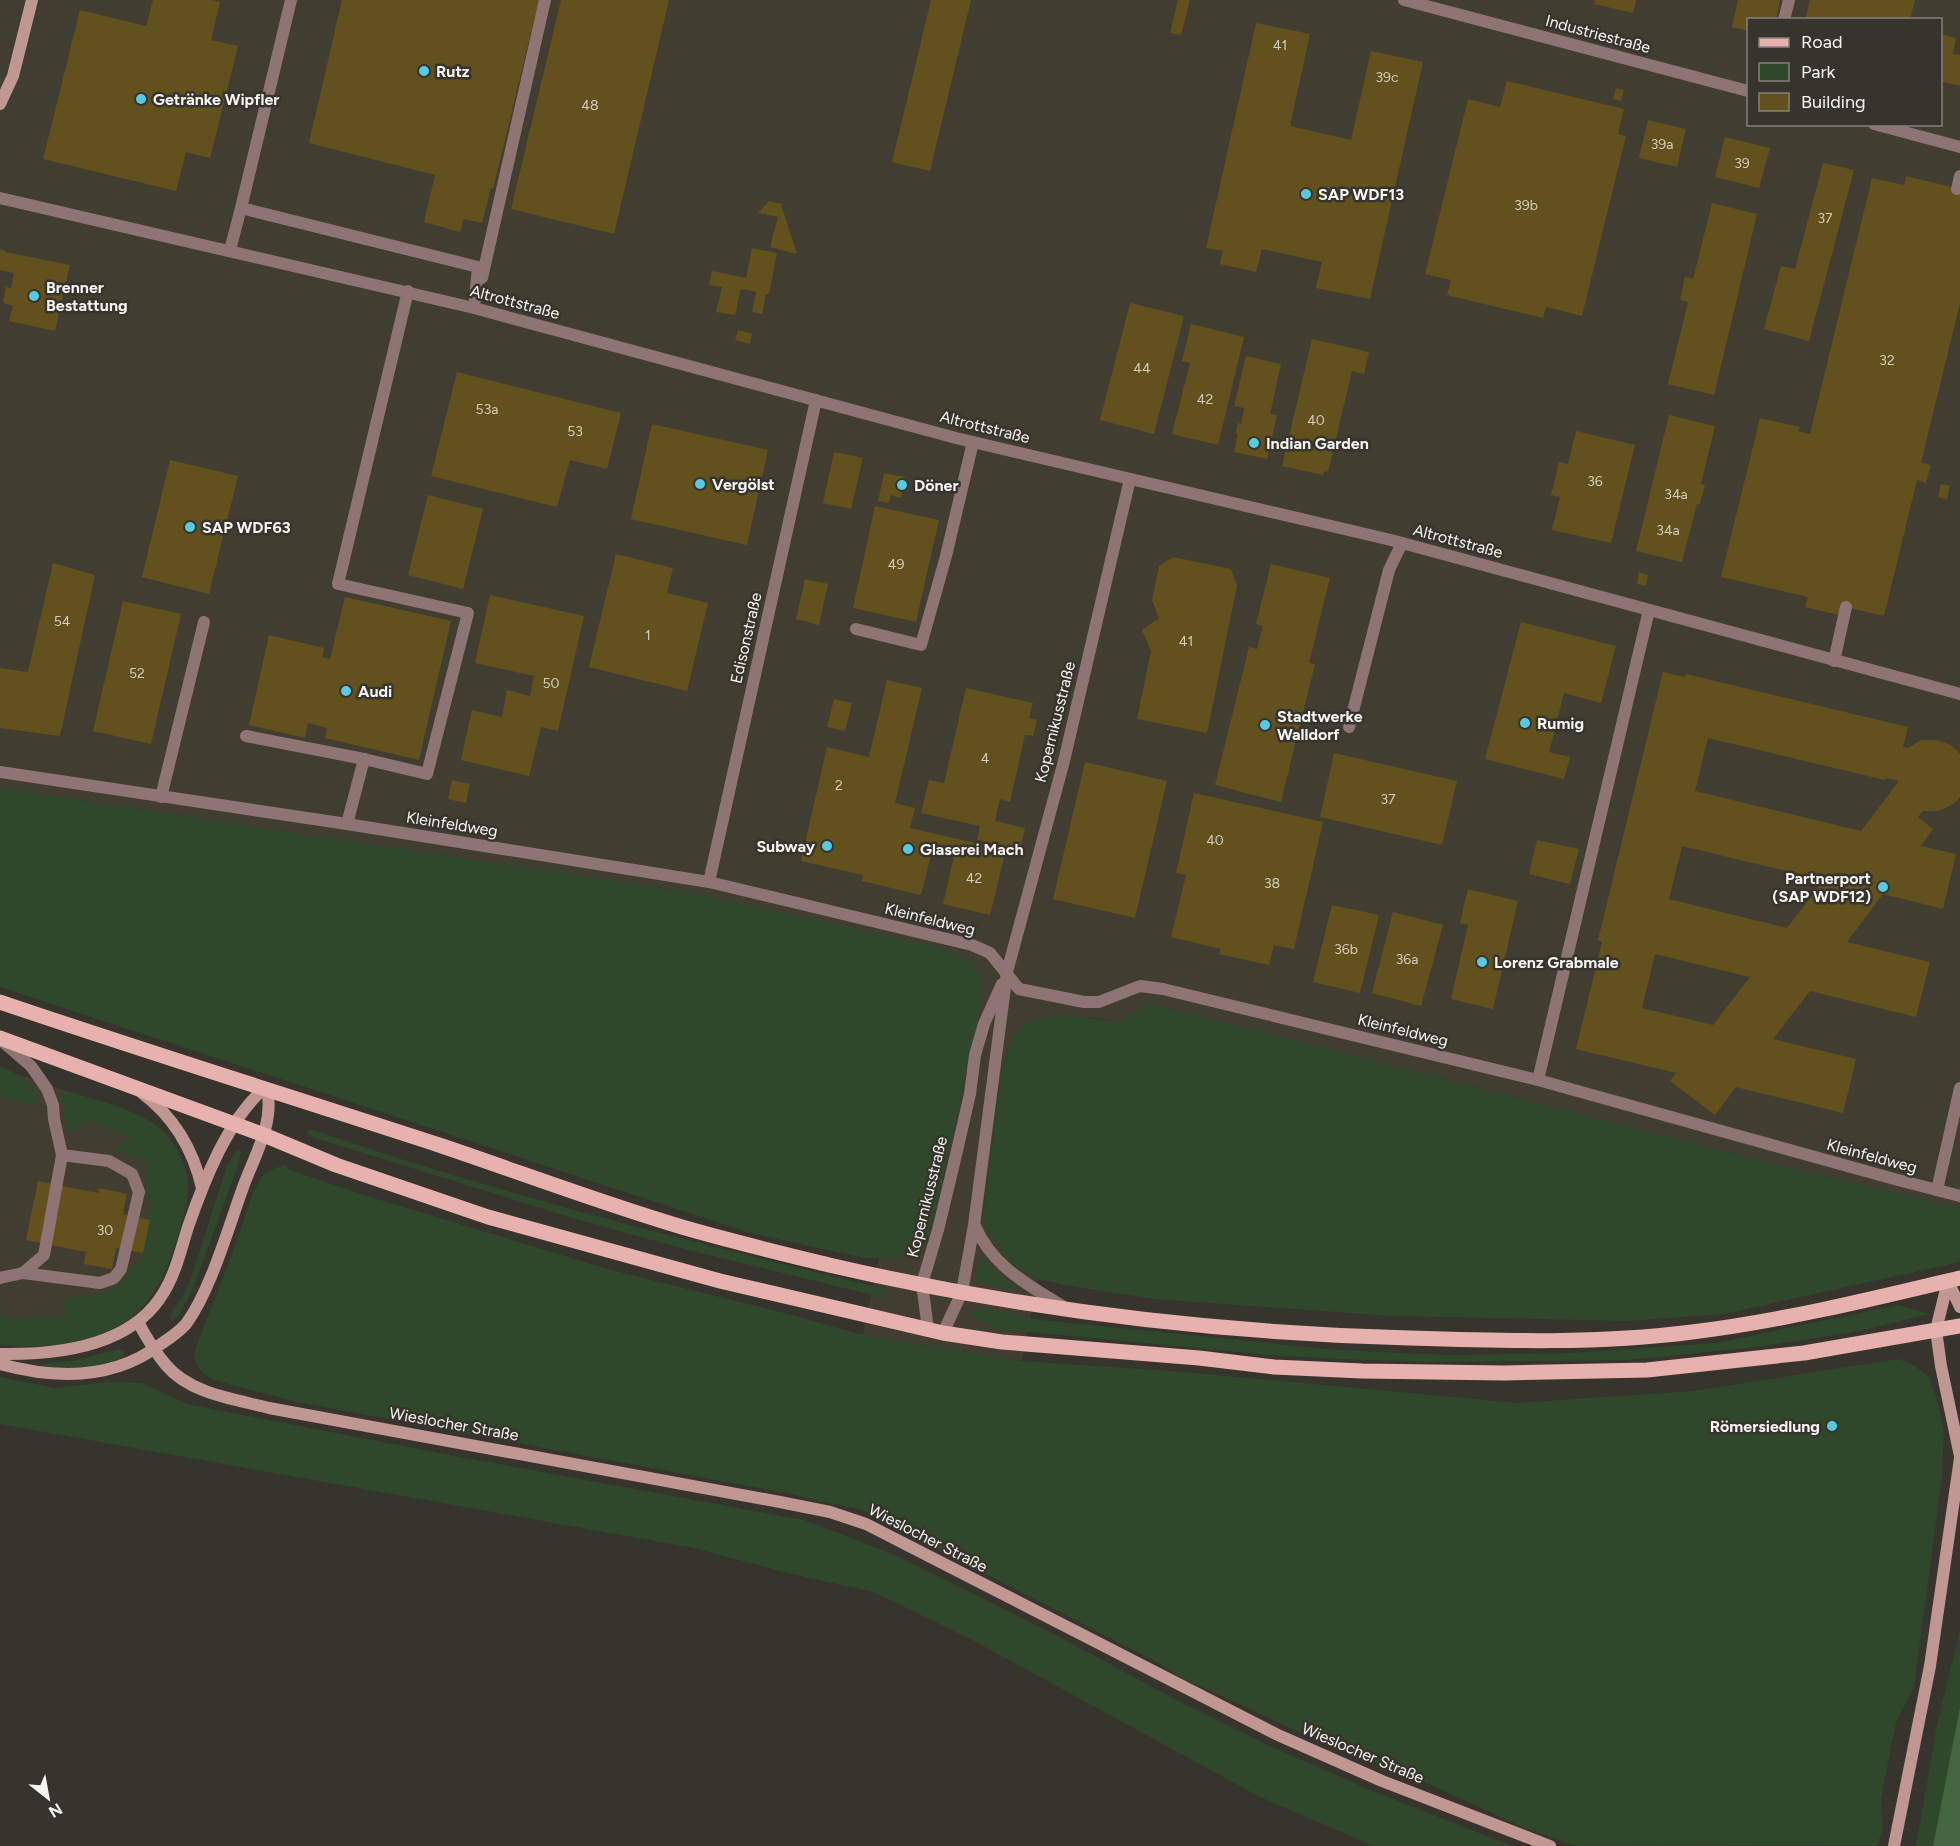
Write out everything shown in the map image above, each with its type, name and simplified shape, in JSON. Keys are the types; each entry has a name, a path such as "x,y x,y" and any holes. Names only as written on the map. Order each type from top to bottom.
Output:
{"main road":[{"path":"0,1002 683,1228 829,1265 962,1292 1067,1309 1245,1330 1350,1336 1463,1340 1599,1339 1690,1333 1778,1318 1954,1280"},
{"path":"0,1039 264,1135 336,1165 488,1217 720,1281 935,1331 1002,1342 1199,1358 1274,1367 1504,1373 1647,1370 1804,1353 1960,1326"}],"street":[{"path":"0,104 13,76 32,0"},
{"path":"230,250 291,0"},
{"path":"474,308 545,0"},
{"name":"Industriestraße","path":"1404,0 1747,90"},
{"path":"1784,18 1789,0"},
{"path":"1881,126 1960,147"},
{"path":"1956,189 1960,176"},
{"name":"Altrottstraße","path":"0,198 408,291 973,442 1402,543 1960,694"},
{"path":"241,208 478,267 474,308"},
{"path":"246,736 427,774 468,613 338,584 408,291"},
{"name":"Edisonstraße","path":"709,882 816,400"},
{"path":"856,629 921,645 946,556 973,442"},
{"name":"Kopernikusstraße","path":"935,1331 962,1292 974,1225 1007,972 1064,761 1130,479"},
{"path":"1349,727 1389,570 1402,543"},
{"path":"1834,661 1845,606"},
{"path":"1538,1080 1649,610"},
{"path":"161,797 204,622"},
{"path":"347,824 364,759"},
{"name":"Kleinfeldweg","path":"0,772 347,824 709,882 972,945 990,953 1019,989 1084,1002 1099,1002 1140,986 1163,989 1538,1080 1960,1196"},
{"name":"Kopernikusstraße","path":"935,1331 922,1284 956,1155 975,1055 984,1024 1007,972"},
{"path":"0,1039 31,1066 50,1097 62,1155 44,1255 23,1273"},
{"path":"133,1087 159,1106 184,1140 196,1164 202,1188"},
{"path":"1937,1190 1960,1088"},
{"path":"0,1354 31,1355 63,1350 108,1338 138,1322 164,1292 178,1260 202,1188 232,1125 243,1108 266,1089 269,1100 269,1118 264,1135 246,1176 204,1292 185,1325 154,1350 131,1363 87,1374 38,1372 0,1364"},
{"path":"0,1278 23,1273 100,1283 114,1278 121,1269 139,1192 132,1173 109,1161 62,1155"},
{"path":"974,1225 981,1242 999,1263 1018,1280 1067,1309"},
{"path":"1954,1280 1960,1307"},
{"path":"1894,1846 1930,1666 1960,1457 1936,1330 1954,1280"},
{"name":"Wieslocher Straße","path":"138,1322 167,1367 186,1382 214,1394 269,1408 780,1502 830,1512 866,1524 1278,1735 1382,1781 1550,1846"}],"shaded area":[{"path":"0,0 1960,0 1960,1208 1802,1171 1148,1003 1119,1022 1091,1017 1009,1045 999,1088 983,1217 994,1242 1016,1267 1037,1279 1022,1361 863,1335 879,1258 897,1258 930,1229 980,1012 694,893 0,788"},
{"path":"0,1068 134,1114 155,1125 165,1134 181,1158 188,1180 188,1192 168,1264 159,1285 140,1310 111,1330 45,1345 20,1347 0,1344"}],"green space":[{"path":"0,788 694,893 939,947 964,958 977,968 980,975 980,1012 930,1229 917,1248 897,1258 864,1258 750,1233 0,987"},
{"path":"1148,1003 1802,1171 1960,1208 1960,1262 1724,1314 1629,1321 1392,1316 1154,1299 1037,1279 1016,1267 994,1242 983,1217 999,1088 1009,1045 1016,1033 1027,1023 1036,1020 1066,1015 1119,1022"},
{"path":"0,1066 28,1083 39,1099 35,1104 0,1097"},
{"path":"60,1089 130,1111 143,1117 165,1133 179,1153 185,1168 188,1183 186,1207 174,1249 163,1276 148,1300 128,1320 99,1335 66,1344 33,1346 0,1344 0,1302 3,1319 66,1315 64,1299 106,1292 121,1283 132,1263 140,1264 153,1200 145,1197 147,1168 140,1158 112,1148 131,1137 90,1121 72,1134 66,1119"},
{"path":"310,1129 524,1196 668,1235 885,1289 885,1298 684,1249 569,1217 309,1136 307,1133"},
{"path":"238,1149 241,1152 237,1168 193,1289 179,1316 171,1321 170,1315 190,1281 227,1166"},
{"path":"286,1165 287,1169 367,1196 611,1270 863,1335 1022,1361 1172,1371 1518,1403 1693,1391 1898,1359 1912,1364 1928,1376 1936,1396 1944,1430 1942,1476 1914,1687 1896,1722 1881,1799 1883,1829 1877,1845 1575,1846 1520,1826 1431,1785 1301,1733 1178,1676 1166,1667 862,1510 775,1491 297,1402 214,1380 200,1370 194,1353 253,1193 263,1175"},
{"path":"981,1254 996,1273 1021,1290 976,1282"},
{"path":"1898,1305 1929,1314 1860,1331 1757,1347 1627,1360 1430,1362 1269,1355 998,1329 979,1320 971,1313 983,1308 1040,1320 1338,1350 1449,1355 1570,1353 1716,1343"},
{"path":"119,1349 124,1351 124,1356 105,1365 84,1368 41,1366 45,1363 73,1361"},
{"path":"0,1377 55,1388 108,1382 142,1383 187,1404 804,1520 895,1555 1270,1746 1370,1790 1512,1846 1374,1846 1258,1796 976,1642 874,1592 791,1574 694,1548 0,1424"},
{"path":"1960,1631 1960,1707 1933,1846 1916,1846 1937,1724"},
{"path":"1960,1707 1960,1846 1933,1846"}],"building":[{"name":"Getränke Wipfler","path":"153,0 220,2 211,40 238,46 210,158 186,152 176,191 43,159 80,10 146,26"},
{"name":"Rutz","path":"342,0 539,0 493,189 491,188 482,223 464,219 460,232 424,222 435,175 309,143"},
{"path":"561,0 669,0 614,234 511,209"},
{"path":"931,0 971,0 930,171 892,162"},
{"path":"1178,0 1190,0 1181,35 1170,33"},
{"path":"1595,0 1636,0 1633,13 1594,4"},
{"path":"1738,0 1780,0 1776,18 1747,18 1747,31 1732,27"},
{"path":"1810,0 1915,0 1910,18 1806,18"},
{"name":"SAP WDF13","path":"1256,23 1310,34 1290,126 1351,140 1371,51 1423,62 1370,299 1316,288 1322,262 1262,249 1256,272 1220,264 1223,251 1206,248"},
{"path":"1942,34 1956,38 1953,54 1960,55 1960,86 1942,82"},
{"path":"1507,81 1624,109 1618,134 1626,136 1582,316 1546,307 1543,318 1447,295 1451,280 1425,274 1468,99 1500,107"},
{"path":"1616,88 1624,90 1621,101 1613,99"},
{"path":"1648,120 1686,129 1677,167 1639,158"},
{"path":"1725,137 1770,148 1759,188 1715,177"},
{"path":"1823,163 1854,170 1809,341 1764,329 1781,266 1795,269"},
{"path":"1906,176 1960,189 1960,303 1921,463 1931,465 1926,483 1917,480 1884,616 1841,606 1839,615 1805,607 1808,597 1721,577 1760,418 1800,427 1798,431 1810,434 1872,178 1904,185"},
{"path":"769,201 781,204 797,254 770,247 778,217 758,213"},
{"path":"1712,203 1757,214 1714,395 1668,384 1688,302 1680,300 1685,277 1693,279"},
{"path":"752,248 777,253 769,294 766,294 762,314 752,312 756,292 743,289 740,291 735,315 716,312 722,287 709,285 712,271 746,278"},
{"name":"Brenner Bestattung","path":"0,249 5,252 70,265 55,331 9,321 13,306 3,303 6,287 11,288 14,273 0,270"},
{"path":"1130,303 1184,316 1154,434 1100,420"},
{"path":"1191,324 1244,337 1218,445 1172,434 1190,363 1182,361"},
{"path":"738,330 752,334 750,344 735,340"},
{"path":"1312,339 1369,352 1364,374 1352,371 1328,472 1324,471 1323,475 1282,466"},
{"path":"1246,356 1281,364 1270,414 1277,415 1267,459 1234,452 1238,423 1241,424 1244,408 1234,406"},
{"path":"457,372 621,413 607,469 570,460 557,507 431,476"},
{"path":"1669,415 1715,426 1701,484 1705,485 1700,504 1697,504 1682,562 1636,551"},
{"name":"Vergölst","path":"652,424 768,450 747,545 631,519"},
{"path":"1576,431 1635,445 1611,543 1552,530 1560,497 1551,495 1559,462 1568,464"},
{"path":"834,452 863,458 851,509 823,503"},
{"name":"SAP WDF63","path":"170,460 238,476 209,594 142,577"},
{"path":"884,473 905,477 901,498 891,495 889,503 878,501"},
{"path":"1941,484 1950,486 1947,499 1938,497"},
{"path":"428,495 483,509 463,589 408,575"},
{"path":"875,506 939,520 916,622 853,608"},
{"path":"616,554 673,568 667,593 708,603 687,691 589,667"},
{"path":"1173,557 1231,569 1237,586 1207,733 1137,719 1151,651 1142,630 1159,618 1152,600 1159,566"},
{"path":"53,563 95,575 60,736 0,728 0,668 28,672"},
{"name":"Stadtwerke Walldorf","path":"1271,564 1330,578 1309,663 1315,664 1281,802 1215,785 1249,647 1257,649 1263,626 1256,624"},
{"path":"1639,572 1648,575 1646,586 1637,584"},
{"path":"805,579 828,584 819,625 796,619"},
{"path":"490,595 584,616 558,731 541,727 529,776 461,760 472,710 502,717 507,690 530,696 534,676 475,663"},
{"name":"Audi","path":"345,597 451,621 419,760 325,738 327,728 308,723 305,738 249,725 269,635 324,648 322,657 330,659"},
{"path":"123,601 181,614 151,744 93,731"},
{"name":"Rumig","path":"1521,622 1616,646 1601,703 1564,693 1549,752 1570,757 1564,779 1485,759"},
{"name":"Partnerport (SAP WDF12)","path":"1663,672 1685,677 1686,674 1908,727 1903,747 1908,748 1921,740 1937,740 1951,745 1960,754 1960,797 1958,800 1938,811 1923,811 1918,817 1933,829 1921,846 1956,854 1943,909 1883,894 1847,942 1930,962 1916,1017 1810,991 1773,1039 1856,1059 1843,1113 1736,1087 1715,1115 1670,1081 1676,1073 1576,1049 1602,942 1598,940","holes":["1708,738 1885,780 1885,778 1899,781 1861,831 1695,791","1682,846 1824,880 1787,928 1669,899","1655,954 1750,977 1713,1025 1642,1008"]},
{"path":"887,680 922,688 895,803 915,808 910,828 1006,850 990,915 943,904 955,852 933,847 921,895 862,881 863,875 801,861 827,747 869,757"},
{"path":"966,688 1033,703 1029,718 1037,720 1033,736 1025,735 1010,802 1000,799 995,821 1025,828 1020,850 977,840 980,826 921,813 929,780 944,783"},
{"path":"834,699 852,703 845,731 827,727"},
{"path":"1334,753 1457,781 1442,845 1320,817"},
{"path":"1085,762 1167,781 1135,918 1053,899"},
{"path":"452,780 470,784 466,803 448,799"},
{"path":"1194,793 1323,822 1294,949 1274,945 1269,965 1219,954 1221,949 1171,937 1186,875 1176,873"},
{"path":"1537,840 1579,849 1570,884 1529,874"},
{"name":"Lorenz Grabmale","path":"1468,889 1518,901 1493,1009 1451,999 1468,925 1460,923"},
{"path":"1332,905 1379,915 1360,993 1313,982"},
{"path":"1393,912 1443,925 1421,1006 1372,993"},
{"path":"38,1181 98,1193 99,1188 127,1194 123,1214 150,1220 143,1253 116,1248 112,1269 84,1264 86,1252 26,1240"}],"place":[{"name":"Rutz","path":"424,71"},
{"name":"Getränke Wipfler","path":"141,99"},
{"name":"SAP WDF13","path":"1306,194"},
{"name":"Brenner Bestattung","path":"34,296"},
{"name":"Indian Garden","path":"1254,443"},
{"name":"Vergölst","path":"700,484"},
{"name":"Döner","path":"902,485"},
{"name":"SAP WDF63","path":"190,527"},
{"name":"Audi","path":"346,691"},
{"name":"Rumig","path":"1525,723"},
{"name":"Stadtwerke Walldorf","path":"1265,725"},
{"name":"Subway","path":"827,846"},
{"name":"Glaserei Mach","path":"908,849"},
{"name":"Partnerport (SAP WDF12)","path":"1883,887"},
{"name":"Lorenz Grabmale","path":"1482,962"},
{"name":"Römersiedlung","path":"1832,1426"}]}
